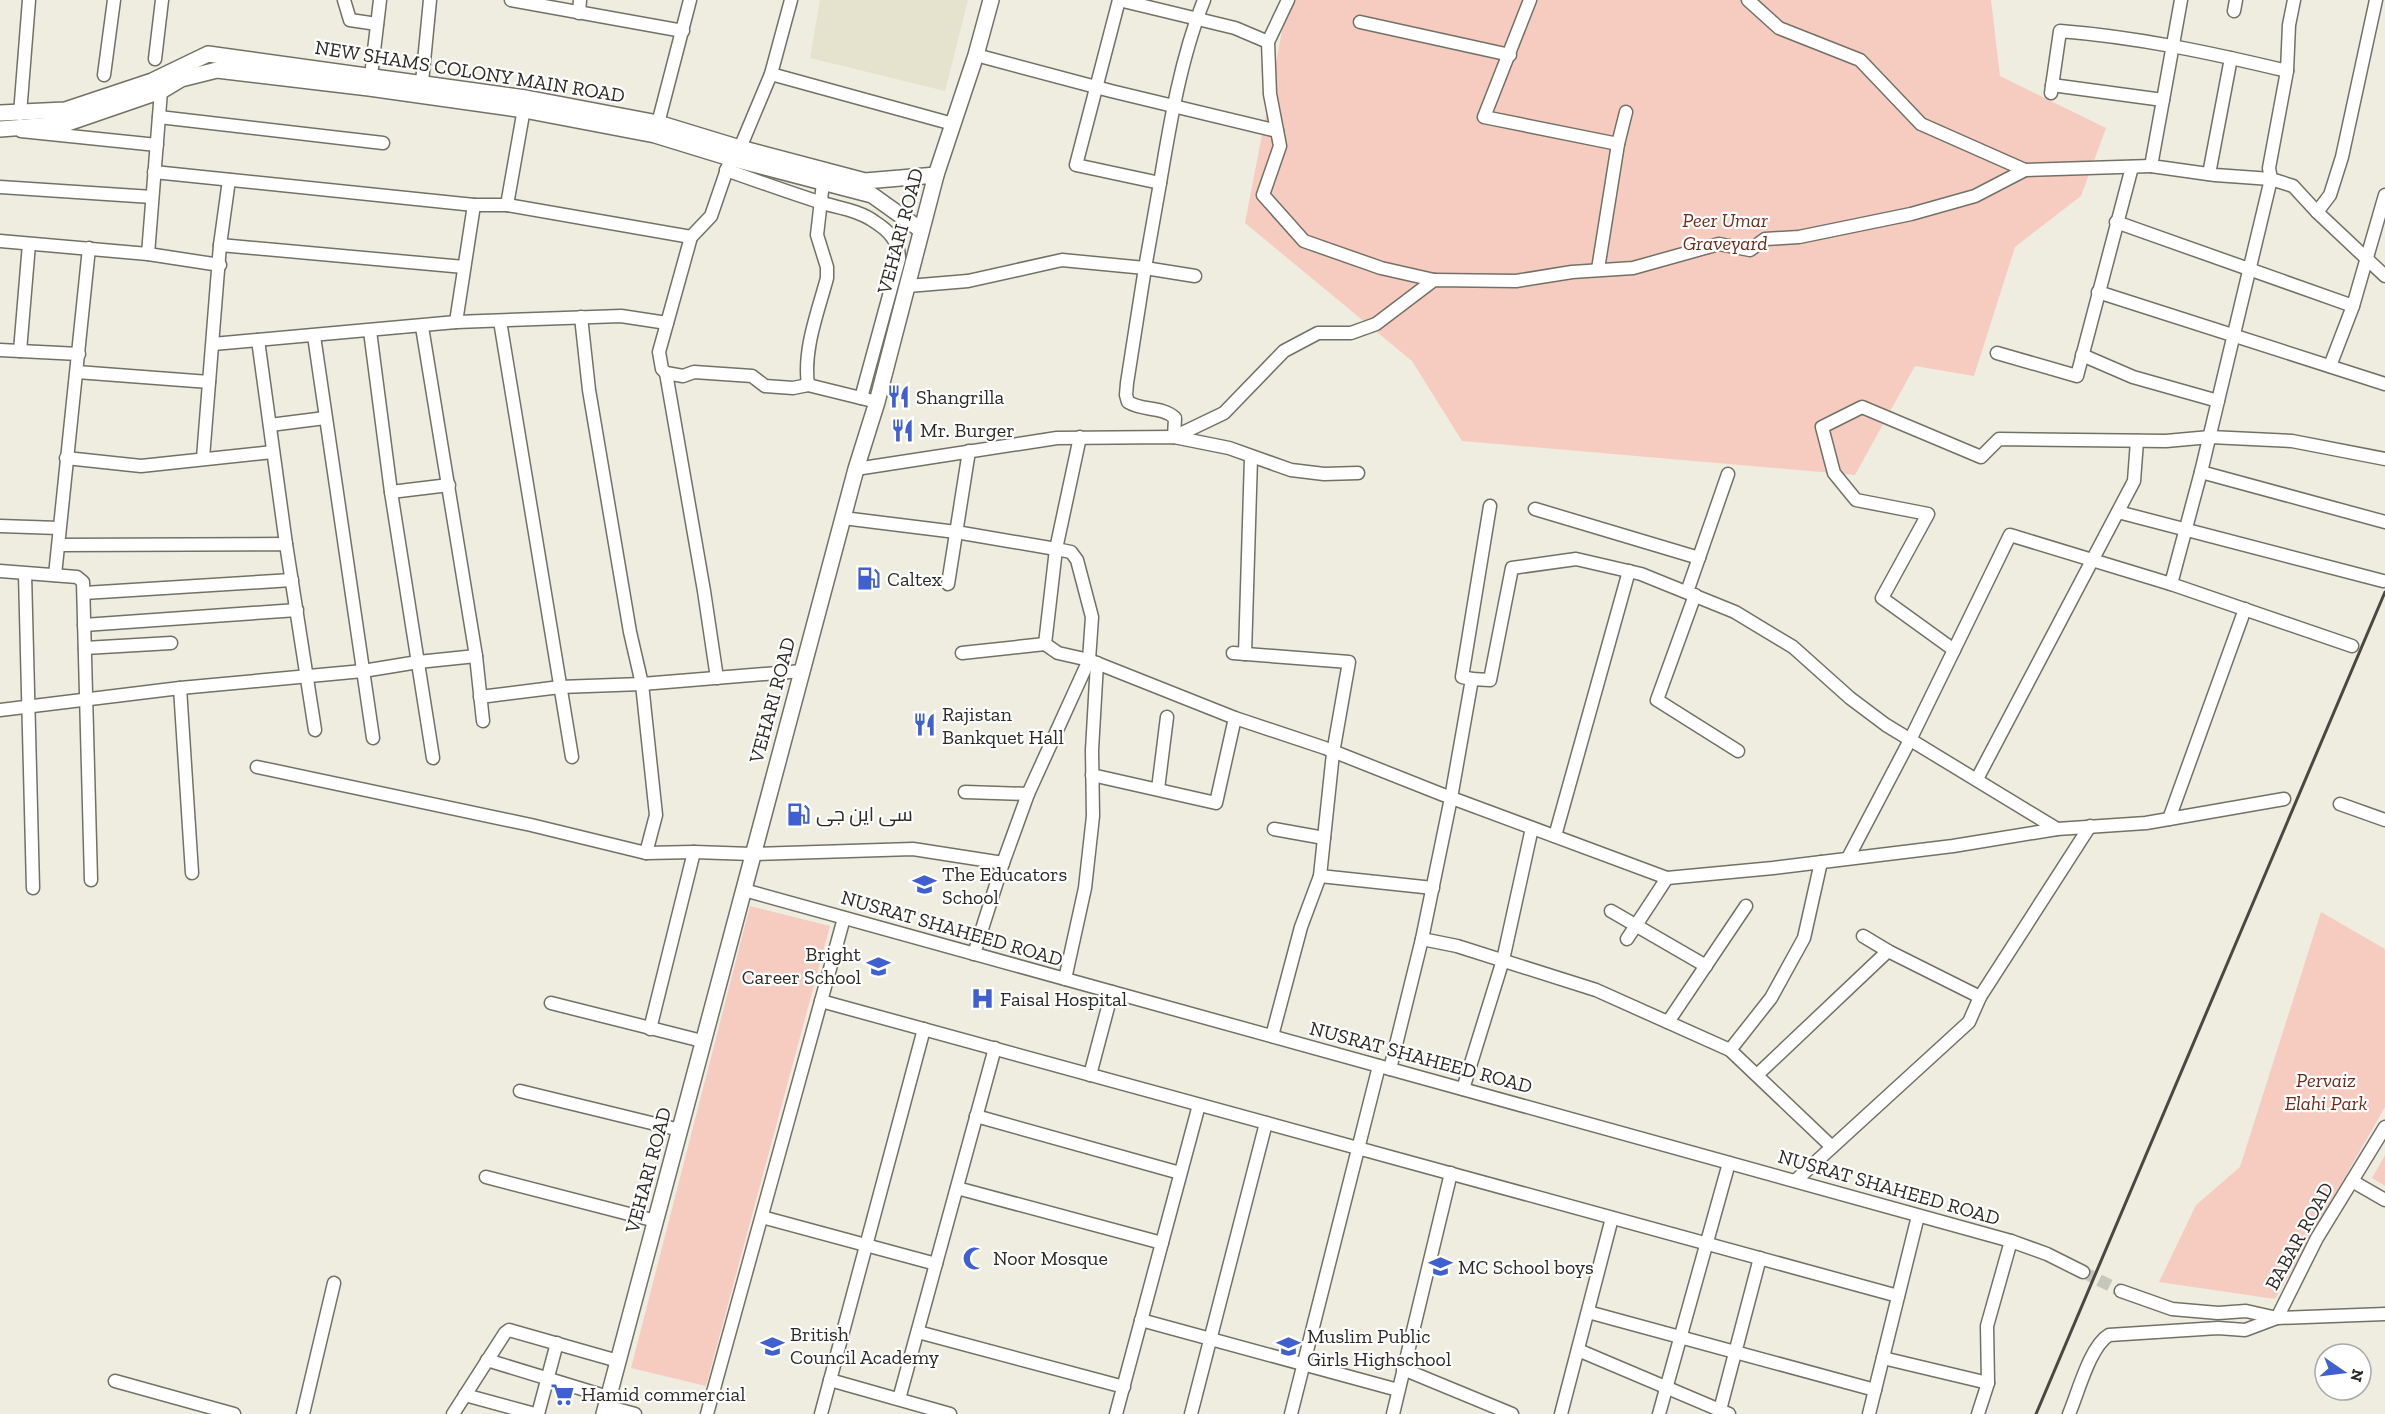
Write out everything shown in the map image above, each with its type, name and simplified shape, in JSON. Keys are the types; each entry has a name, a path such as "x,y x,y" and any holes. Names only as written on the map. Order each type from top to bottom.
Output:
{"main road":[{"name":"VEHARI ROAD","path":"606,1406 752,854 856,470 877,402 936,175 976,55 991,0"},
{"name":"NEW SHAMS COLONY MAIN ROAD","path":"0,113 20,114 65,110 152,81 208,54 422,82 657,129 733,156 824,175 865,181 936,175"},
{"name":"NEW SHAMS COLONY MAIN ROAD","path":"5,129 64,124 161,91 180,80 217,70 525,104"},
{"name":"NEW SHAMS COLONY MAIN ROAD","path":"824,175 872,195 921,230"}],"street":[{"path":"20,114 29,0"},
{"path":"104,75 114,0"},
{"path":"155,59 162,0"},
{"path":"344,0 350,20 377,24"},
{"path":"371,76 380,0"},
{"path":"422,82 430,0"},
{"path":"511,0 683,31"},
{"path":"579,13 580,0"},
{"path":"657,129 690,0"},
{"path":"717,678 703,580 666,373 662,369 659,352 691,237 711,216 733,156 771,74 790,0"},
{"path":"1160,183 1076,165 1119,0 1235,28 1268,42"},
{"path":"1174,437 1175,418 1170,413 1134,406 1128,402 1126,395 1173,106 1196,19 1204,0"},
{"path":"1288,0 1268,42 1270,94 1280,146 1263,195 1304,241 1381,268 1434,280 1516,281 1598,269 1633,268 1719,244 1750,250 1765,239 1799,237 1911,214 1975,196 2025,170"},
{"path":"1530,0 1484,117 1618,144"},
{"path":"1748,0 1779,28 1860,60 1921,124 2025,170 2151,166 2271,179 2293,186 2365,259 2385,276"},
{"path":"2151,166 2181,0"},
{"path":"2171,584 2210,437 2271,179 2269,168 2287,71 2289,25 2294,0"},
{"path":"2317,212 2330,195 2342,157 2376,0"},
{"path":"1360,22 1509,55"},
{"path":"2163,100 2051,89 2060,31 2099,34 2172,46 2287,71"},
{"path":"976,55 1277,131"},
{"path":"2209,174 2231,57"},
{"path":"771,74 953,124"},
{"path":"148,255 161,91"},
{"path":"507,206 525,104"},
{"path":"1598,269 1618,144 1626,112"},
{"path":"159,117 383,143"},
{"path":"5,129 33,134 157,145"},
{"path":"733,156 821,202 857,212 874,221 896,240 899,249 893,284 861,398"},
{"path":"1997,353 2077,376 2132,167"},
{"path":"154,172 474,205 507,206 691,237"},
{"path":"808,385 807,354 827,278 827,267 817,235 824,175"},
{"path":"203,458 220,245 229,180"},
{"path":"0,187 152,197"},
{"path":"2330,366 2353,306 2385,195"},
{"path":"456,322 474,205"},
{"path":"2116,222 2353,306"},
{"path":"0,241 89,248 220,265"},
{"path":"20,351 29,244"},
{"path":"220,245 464,267"},
{"path":"55,575 89,248"},
{"path":"908,286 968,281 1062,260 1145,268 1195,276"},
{"path":"1174,437 1224,413 1284,351 1318,333 1351,333 1376,324 1434,280"},
{"path":"2098,292 2385,384"},
{"path":"213,344 422,327 456,322 621,316 667,323"},
{"path":"580,317 589,390 630,632 642,684 656,815 646,853"},
{"path":"500,321 572,757"},
{"path":"422,327 476,656 483,722"},
{"path":"370,331 391,492 433,758"},
{"path":"314,336 373,738"},
{"path":"258,339 315,730"},
{"path":"0,350 79,354"},
{"path":"2082,355 2133,377 2218,401"},
{"path":"77,372 209,382"},
{"path":"666,373 683,376 694,372 752,376 765,386 793,388 808,385 877,402"},
{"path":"1954,650 1882,598 1928,514 1856,500 1834,473 1822,427 1862,407 1981,457 1999,439 2166,441 2210,437 2292,441 2385,459"},
{"path":"270,425 325,418"},
{"path":"1045,644 1056,549 1080,437"},
{"path":"856,470 1056,438 1174,437 1229,448 1251,458 1291,470 1324,474 1358,473"},
{"path":"1977,779 2134,480 2137,441"},
{"path":"66,458 141,466 273,452"},
{"path":"948,584 969,452"},
{"path":"1251,458 1239,653 1349,662 1333,753 1320,876 1301,927 1272,1036"},
{"path":"2201,472 2385,522"},
{"path":"1728,474 1699,558 1691,594 1657,700 1738,751"},
{"path":"391,492 449,485"},
{"path":"1490,506 1462,677 1490,680 1512,568 1576,559 1629,572 1735,612 1793,647 1850,698 1910,740 2057,829"},
{"path":"1535,508 1699,558"},
{"path":"2118,512 2383,581"},
{"path":"843,518 956,532 1056,549 1071,552 1077,560 1092,617 1093,816 1084,888 1065,979"},
{"path":"0,526 59,528"},
{"path":"1848,858 1910,740 2010,535 2171,584 2352,646"},
{"path":"59,545 286,543"},
{"path":"0,571 81,579 84,593 91,880"},
{"path":"1555,836 1629,572"},
{"path":"25,574 33,888"},
{"path":"84,593 292,580"},
{"path":"2169,819 2245,609"},
{"path":"84,625 297,610"},
{"path":"85,648 171,643"},
{"path":"962,653 1045,644 1058,653 1093,662 1235,718 1667,878 1953,846 2057,829 2169,819 2284,799"},
{"path":"0,710 180,688 363,671 476,656"},
{"path":"974,954 1028,794 1093,662"},
{"path":"480,697 560,687 642,684 802,671"},
{"path":"1291,1414 1358,1148 1385,1068 1422,939 1451,798 1472,679"},
{"path":"180,688 192,873"},
{"path":"1158,789 1167,717"},
{"path":"1092,775 1216,803 1235,718"},
{"path":"257,767 531,825 646,853 752,854 912,849 1003,863"},
{"path":"965,792 1028,794"},
{"path":"2340,804 2385,820"},
{"path":"1795,1181 1969,1022 1980,997 2090,826"},
{"path":"1463,1089 1503,960 1532,828"},
{"path":"1274,829 1324,838"},
{"path":"650,1029 694,852"},
{"path":"1731,1050 1771,998 1804,938 1821,862"},
{"path":"1320,876 1433,888"},
{"path":"1627,939 1667,878"},
{"name":"NUSRAT SHAHEED ROAD","path":"744,890 2011,1241 2047,1254 2083,1272"},
{"path":"1668,1023 1746,906"},
{"path":"1611,911 1706,966"},
{"path":"707,1414 844,918"},
{"path":"1863,936 1980,997"},
{"path":"1422,939 1457,946 1596,990 1731,1050 1832,1147"},
{"path":"1757,1075 1888,951"},
{"path":"1090,1075 1112,992"},
{"path":"821,1001 1898,1296"},
{"path":"551,1004 702,1041"},
{"path":"821,1414 924,1029"},
{"path":"899,1399 995,1048"},
{"path":"520,1091 680,1130"},
{"path":"1116,1414 1199,1104"},
{"path":"976,1116 1180,1173"},
{"path":"1191,1414 1266,1123"},
{"name":"BABAR ROAD","path":"2121,1291 2152,1303 2188,1311 2246,1311 2277,1318 2317,1238 2385,1127"},
{"path":"1659,1414 1729,1163"},
{"path":"1393,1414 1451,1173"},
{"path":"486,1177 656,1221"},
{"path":"2352,1181 2385,1200"},
{"path":"957,1188 1162,1243"},
{"path":"1869,1414 1918,1216"},
{"path":"762,1217 936,1264"},
{"path":"1561,1414 1612,1218"},
{"path":"1978,1414 1988,1383 1987,1326 2011,1241"},
{"path":"1578,1350 1725,1412 1736,1352 1760,1258"},
{"path":"303,1414 334,1283"},
{"path":"1588,1312 1875,1390"},
{"path":"2069,1414 2101,1339 2109,1335 2218,1328 2245,1330 2277,1318 2385,1314"},
{"path":"1141,1320 1398,1390"},
{"path":"453,1414 509,1330 618,1361"},
{"path":"918,1332 1124,1387"},
{"path":"465,1395 536,1414 557,1343"},
{"path":"1883,1358 1988,1383"},
{"path":"488,1360 547,1378 606,1406 634,1414"},
{"path":"1403,1369 1504,1412"},
{"path":"830,1380 950,1414"},
{"path":"115,1381 234,1414"}],"shaded area":[{"path":"820,0 968,0 945,91 810,58"}],"green space":[{"name":"Peer Umar Graveyard","path":"1288,0 1991,0 2000,76 2106,128 2081,196 2015,247 1974,376 1915,366 1855,475 1462,441 1412,361 1245,223"},
{"path":"750,906 830,926 706,1386 631,1368"},
{"name":"Pervaiz Elahi Park","path":"2321,912 2385,949 2385,1107 2275,1299 2159,1282 2196,1205 2240,1167"},
{"name":"Pervaiz Elahi Park","path":"2385,1155 2385,1186 2372,1178"}],"tunnel":[{"path":"2083,1272 2121,1291"}],"railway":[{"path":"2036,1414 2385,592"}],"place":[{"name":"Shangrilla","path":"898,397"},
{"name":"Mr. Burger","path":"902,430"},
{"name":"Caltex","path":"869,579"},
{"name":"Rajistan Bankquet Hall","path":"924,725"},
{"name":"سی این جی","path":"798,814"},
{"name":"The Educators School","path":"924,885"},
{"name":"Bright Career School","path":"879,966"},
{"name":"Faisal Hospital","path":"982,999"},
{"name":"Noor Mosque","path":"975,1258"},
{"name":"MC School boys","path":"1440,1267"},
{"name":"British Council Academy","path":"772,1346"},
{"name":"Muslim Public Girls Highschool","path":"1289,1347"},
{"name":"Hamid commercial","path":"563,1394"}]}
